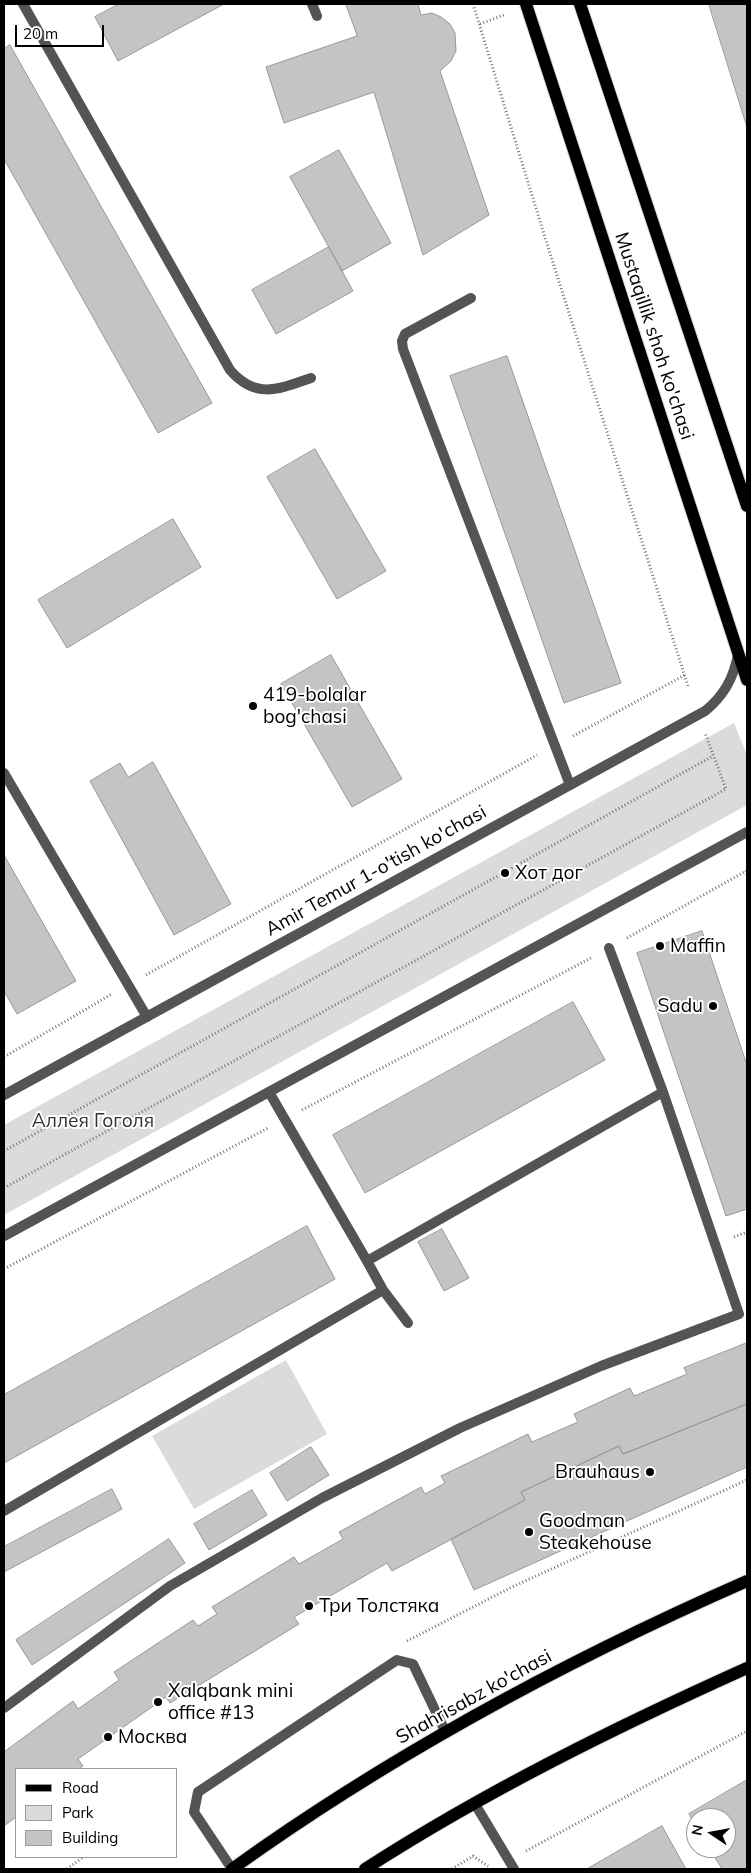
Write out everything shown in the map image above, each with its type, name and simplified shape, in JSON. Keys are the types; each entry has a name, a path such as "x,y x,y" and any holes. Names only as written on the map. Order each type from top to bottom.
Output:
{"main road":[{"name":"Mustaqillik shoh ko'chasi","path":"526,4 747,680"},
{"name":"Mustaqillik shoh ko'chasi","path":"580,4 747,506"},
{"name":"Shahrisabz ko'chasi","path":"232,1869 342,1794 446,1732 597,1651 662,1619 747,1581"},
{"path":"365,1869 436,1826 557,1759 685,1696 747,1668"}],"street":[{"path":"23,4 230,370 249,387 266,390 280,389 311,378"},
{"path":"312,4 316,16"},
{"path":"471,298 405,334 402,341 403,348 553,746 570,785"},
{"name":"Amir Temur 1-o'tish ko'chasi","path":"4,1095 705,711 718,699 730,683 734,674 738,653"},
{"path":"4,773 147,1017"},
{"path":"4,1236 747,832"},
{"path":"4,1708 170,1586 322,1498 460,1428 600,1366 739,1314 663,1092 609,948"},
{"path":"269,1092 383,1290 408,1323"},
{"path":"367,1260 663,1092"},
{"path":"4,1512 383,1290"},
{"path":"232,1869 194,1812 198,1792 397,1660 413,1664 446,1732"},
{"path":"475,1804 511,1865"}],"path":[{"path":"473,4 548,247 688,686"},
{"path":"480,24 504,15"},
{"path":"4,1057 129,984 553,746 685,675"},
{"path":"4,1188 726,789 704,730"},
{"path":"4,1151 714,756"},
{"path":"4,1269 609,948 746,871 747,876"},
{"path":"401,1644 512,1587 747,1480"},
{"path":"452,1869 473,1856 492,1869 511,1865 747,1730"},
{"path":"67,1869 82,1858"}],"green space":[{"name":"Аллея Гоголя","path":"734,723 747,755 747,805 4,1215 4,1125"},
{"path":"286,1360 327,1434 194,1509 152,1436"}],"building":[{"path":"119,4 224,4 118,61 95,17"},
{"path":"346,4 418,4 421,15 432,13 441,17 450,24 455,33 456,51 451,61 440,71 489,215 423,255 374,92 284,123 266,67 357,36"},
{"path":"709,4 747,4 747,127"},
{"path":"10,45 212,403 158,433 4,159 4,49"},
{"path":"339,150 391,243 342,271 290,177"},
{"path":"329,247 353,291 276,334 252,290"},
{"path":"507,356 621,683 564,703 450,376"},
{"path":"315,449 386,571 337,599 267,477"},
{"path":"173,519 201,567 67,648 38,600"},
{"path":"331,655 402,779 352,807 281,684"},
{"path":"153,762 231,904 174,935 90,781 120,763 128,777"},
{"path":"4,855 76,981 17,1014 4,991"},
{"path":"702,931 747,1065 747,1209 726,1216 637,953"},
{"path":"573,1002 605,1060 365,1193 333,1135"},
{"path":"307,1226 335,1279 4,1463 4,1395"},
{"path":"442,1229 469,1278 444,1291 418,1242"},
{"path":"747,1343 747,1404 623,1454 619,1446 521,1492 525,1500 392,1571 387,1563 294,1617 299,1624 170,1703 166,1697 78,1759 83,1766 80,1768 15,1768 15,1818 4,1826 4,1752 73,1701 78,1709 119,1680 114,1672 193,1620 198,1626 217,1614 212,1607 294,1557 299,1564 343,1539 339,1532 421,1487 425,1494 445,1483 441,1476 528,1434 532,1442 578,1422 574,1414 630,1388 634,1396 687,1374 684,1368"},
{"path":"747,1404 747,1467 474,1590 451,1539 525,1500 521,1492 619,1446 623,1454"},
{"path":"311,1447 329,1475 287,1501 270,1473"},
{"path":"112,1489 122,1509 4,1572 4,1547"},
{"path":"252,1490 267,1515 209,1550 194,1524"},
{"path":"169,1539 185,1563 32,1665 16,1640"},
{"path":"747,1780 747,1869 722,1869 715,1858 736,1858 736,1808 699,1808"},
{"path":"662,1826 686,1869 587,1869"}],"place":[{"name":"419-bolalar bog'chasi","path":"253,706"},
{"name":"Хот дог","path":"505,873"},
{"name":"Maffin","path":"660,946"},
{"name":"Sadu","path":"713,1006"},
{"name":"Brauhaus","path":"650,1472"},
{"name":"Goodman Steakehouse","path":"529,1532"},
{"name":"Три Толстяка","path":"309,1606"},
{"name":"Xalqbank mini office #13","path":"158,1702"},
{"name":"Москва","path":"108,1737"}]}
